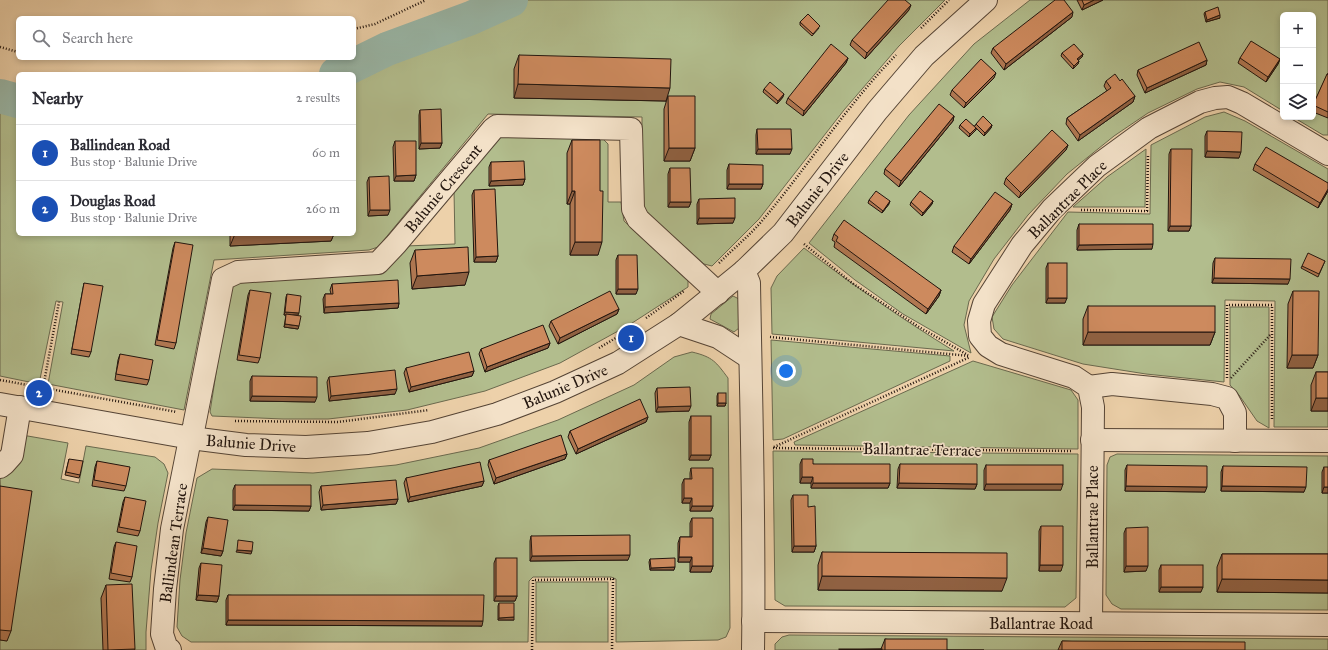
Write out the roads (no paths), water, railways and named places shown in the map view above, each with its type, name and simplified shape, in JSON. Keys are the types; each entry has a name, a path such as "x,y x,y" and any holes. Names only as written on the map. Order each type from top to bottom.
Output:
{"street":[{"name":"Balunie Drive","path":"10,406 191,438 246,445 306,447 368,443 432,432 497,414 555,392 618,363 679,324 744,271 783,233 877,111 924,56 986,0"},
{"name":"Ballantrae Place","path":"1091,623 1093,407 1089,387 1074,377 1001,354 979,351 979,321 984,304 1022,245 1052,209 1097,166 1148,128 1200,102 1215,98 1228,97 1242,103 1328,154"},
{"name":"Balunie Crescent","path":"191,438 223,279 238,272 378,262 396,244 492,129 497,126 631,128 633,209 638,220 718,293"},
{"path":"744,271 749,283 752,418 753,650"},
{"path":"679,324 718,336 750,358"},
{"path":"1089,387 1112,384 1212,394 1227,398 1235,413 1235,441"},
{"path":"0,467 12,455 10,406"},
{"name":"Ballindean Terrace","path":"168,650 162,634 165,589 172,529 191,438"},
{"path":"1092,445 1235,441 1328,441"},
{"name":"Ballantrae Road","path":"753,621 1328,625"}],"waterway":[{"path":"340,72 387,49 471,18 511,0"},
{"path":"0,96 16,100"}],"place":[{"name":"Ballindean Road","path":"631,338"},
{"name":"Douglas Road","path":"39,393"}]}
